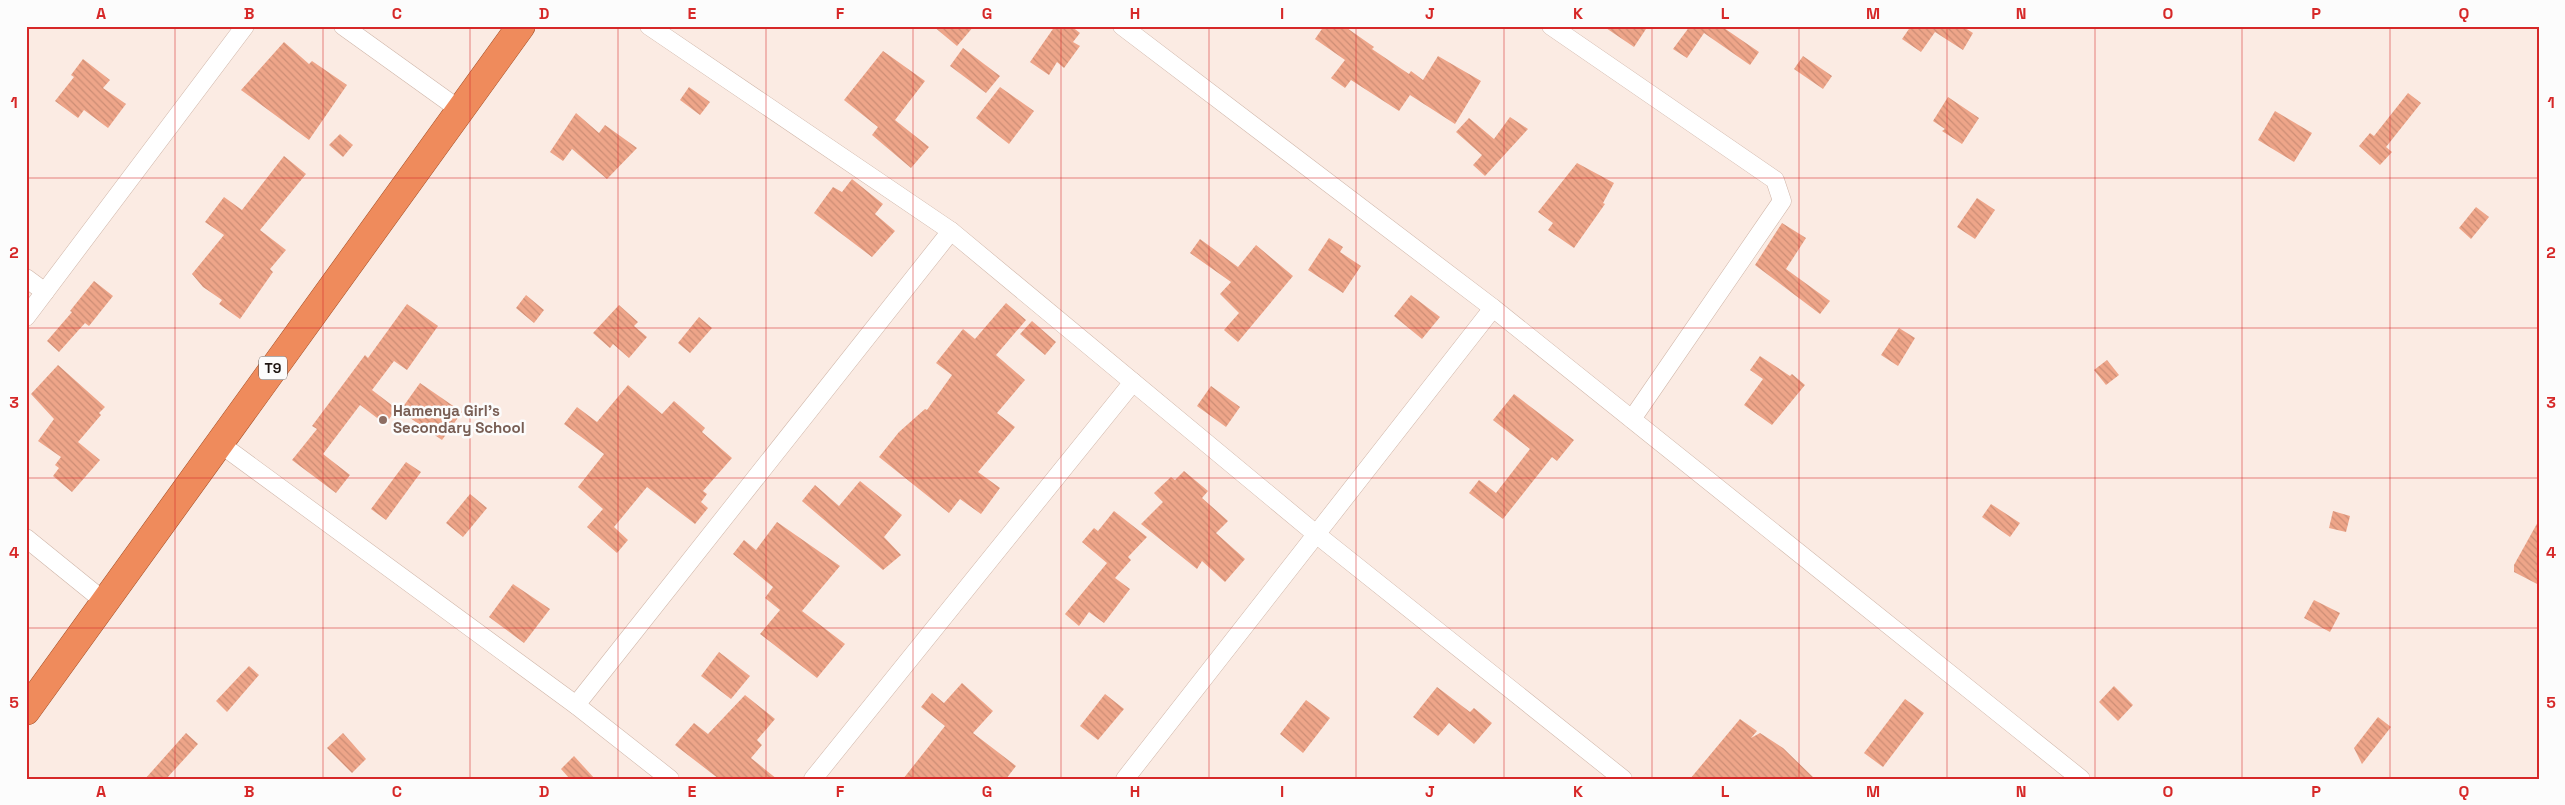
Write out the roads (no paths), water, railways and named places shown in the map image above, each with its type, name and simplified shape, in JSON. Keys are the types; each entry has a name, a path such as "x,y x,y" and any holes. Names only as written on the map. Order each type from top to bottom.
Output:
{"highway":[{"name":"T9","path":"26,711 521,26"}],"street":[{"path":"26,317 245,26"},
{"path":"343,26 460,110"},
{"path":"649,26 951,231 1316,534 1623,779"},
{"path":"1122,26 1493,308 2081,779"},
{"path":"1551,26 1775,180 1782,200 1632,419"},
{"path":"576,705 951,231"},
{"path":"26,278 45,292"},
{"path":"1125,779 1493,308"},
{"path":"813,779 1133,382"},
{"path":"220,443 576,705 670,779"},
{"path":"26,538 105,602"}],"place":[{"name":"Hamenya Girl's Secondary School","path":"383,420"}]}
